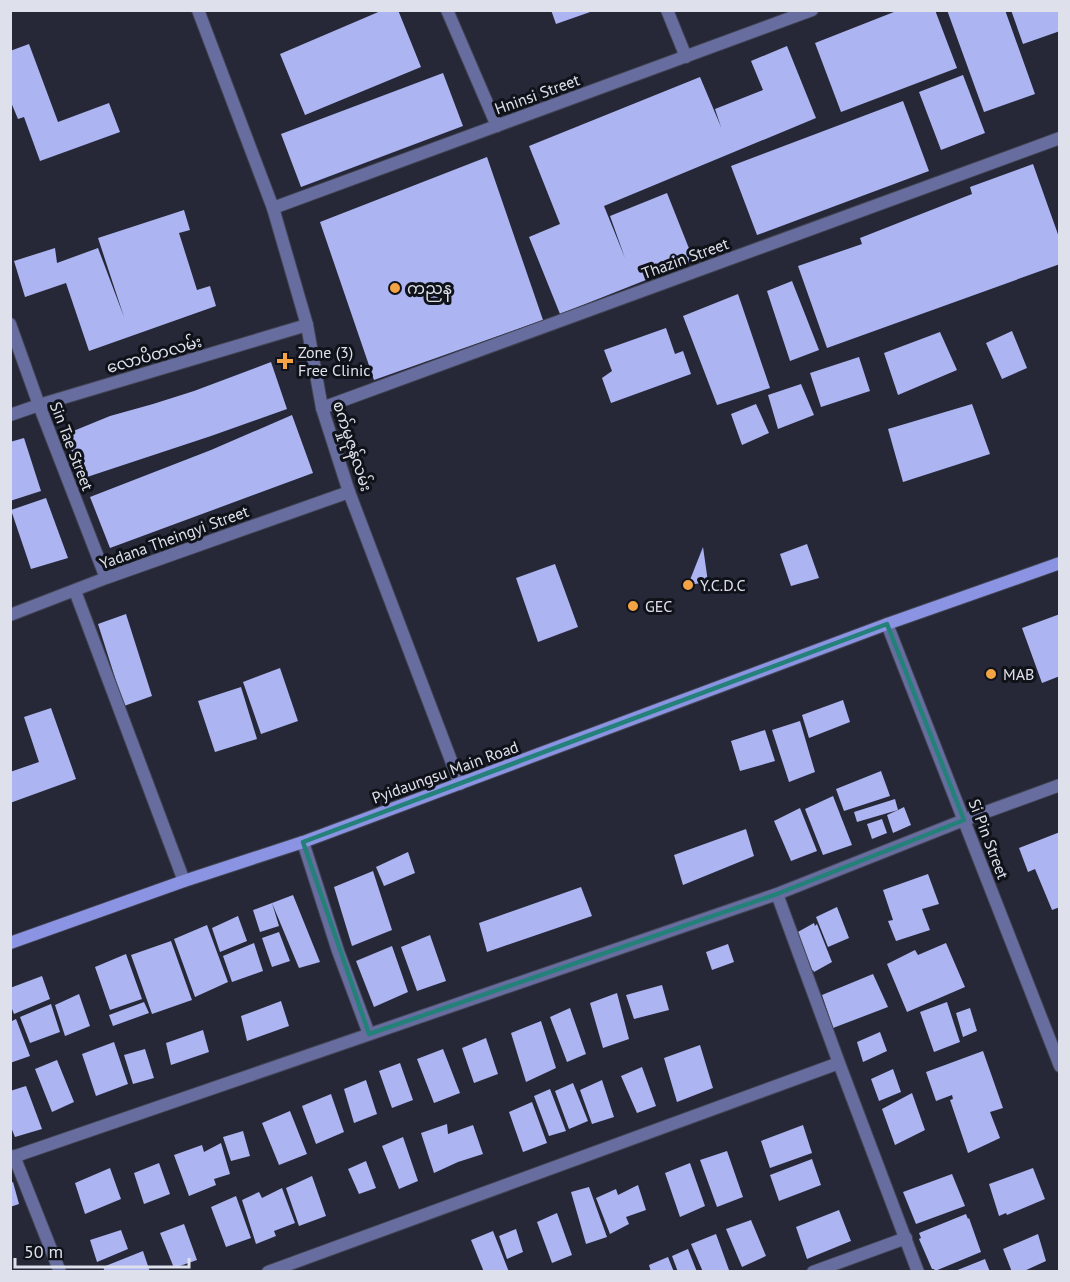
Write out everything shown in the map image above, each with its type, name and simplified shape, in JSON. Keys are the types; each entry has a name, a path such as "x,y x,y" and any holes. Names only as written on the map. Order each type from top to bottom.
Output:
{"main road":[{"name":"Pyidaungsu Main Road","path":"10,943 184,881 303,842 887,624 1059,563"}],"street":[{"name":"စက်မှုဇုန်လမ်း","path":"198,10 273,207 307,326 322,408 349,492 460,783"},
{"path":"447,10 497,126"},
{"path":"667,10 686,57"},
{"name":"Hninsi Street","path":"273,207 812,10"},
{"name":"Thazin Street","path":"322,408 1059,138"},
{"name":"Sin Tae Street","path":"10,324 106,578"},
{"name":"လောပိတလမ်း","path":"10,415 307,326"},
{"name":"Yadana Theingyi Street","path":"10,615 106,578 349,492"},
{"path":"75,591 184,881"},
{"name":"Si Pin Street","path":"887,624 1059,1066"},
{"path":"60,1272 12,1157 777,894 1059,785"},
{"path":"303,842 338,951 369,1034"},
{"path":"777,894 918,1272"},
{"path":"268,1272 839,1063"},
{"path":"813,1272 906,1238"}],"highlighted area":[{"path":"887,624 964,820 777,894 369,1034 303,842"}],"building":[{"path":"383,10 398,10 421,67 305,115 280,54"},
{"path":"551,10 593,10 593,11 556,24"},
{"path":"899,10 935,10 957,68 841,112 815,43"},
{"path":"947,10 1005,10 1035,94 984,112"},
{"path":"1011,10 1060,10 1060,31 1023,44"},
{"path":"29,44 58,122 109,103 120,132 40,161 24,117 18,119 10,100 10,51"},
{"path":"787,46 816,118 604,206 625,258 610,216 667,193 694,261 560,314 529,237 560,224 529,146 700,77 721,127 715,109 763,90 751,61"},
{"path":"443,73 463,126 301,187 281,134"},
{"path":"963,75 985,133 941,150 919,92"},
{"path":"903,101 929,171 757,235 731,166"},
{"path":"487,157 543,320 374,380 320,222"},
{"path":"1033,164 1060,240 1060,264 827,348 798,266 862,244 860,238 972,194 970,187"},
{"path":"184,210 190,230 179,233 197,290 210,286 216,306 89,351 66,283 25,297 14,261 55,248 57,263 98,248 124,317 98,238"},
{"path":"792,281 819,350 790,361 767,291"},
{"path":"738,294 770,388 717,405 683,316"},
{"path":"666,328 675,354 683,351 691,374 611,403 602,378 612,371 604,350"},
{"path":"1012,331 1027,368 1002,379 986,343"},
{"path":"940,332 957,370 898,395 884,353"},
{"path":"859,357 870,391 821,407 810,373"},
{"path":"271,362 287,409 81,479 66,434 110,416 194,391"},
{"path":"801,384 814,415 778,429 768,395"},
{"path":"756,404 769,433 742,445 731,414"},
{"path":"972,404 990,454 903,482 888,429"},
{"path":"292,415 313,473 110,548 90,497 211,450"},
{"path":"24,438 41,491 10,501 10,442"},
{"path":"46,498 68,558 31,569 11,510"},
{"path":"807,544 819,578 791,586 780,554"},
{"name":"Y.C.D.C","path":"703,547 708,582 688,585"},
{"path":"555,564 578,627 538,642 516,578"},
{"path":"126,614 152,696 124,706 98,624"},
{"path":"1060,614 1060,676 1042,683 1022,628"},
{"path":"280,668 298,721 261,734 243,682"},
{"path":"241,687 257,739 215,752 198,701"},
{"path":"843,700 850,722 809,738 802,715"},
{"path":"51,708 76,779 10,803 10,772 39,762 24,717"},
{"path":"800,721 815,772 789,782 772,730"},
{"path":"765,730 775,761 740,771 731,741"},
{"path":"881,771 890,796 844,811 836,789"},
{"path":"833,796 852,845 823,855 805,809"},
{"path":"895,799 898,810 857,822 854,812"},
{"path":"904,807 911,825 893,833 887,815"},
{"path":"800,808 817,851 791,861 774,821"},
{"path":"882,819 887,833 872,839 867,824"},
{"path":"746,829 754,856 683,885 674,855"},
{"path":"1060,832 1060,907 1052,910 1035,869 1028,872 1019,848"},
{"path":"408,852 415,873 384,886 376,867"},
{"path":"373,871 392,930 352,946 334,887"},
{"path":"928,874 939,904 922,909 930,930 896,941 888,921 893,920 883,890"},
{"path":"581,887 592,916 487,952 479,923"},
{"path":"293,895 320,962 299,968 272,903"},
{"path":"272,903 279,926 260,932 253,910"},
{"path":"837,907 849,938 828,947 816,917"},
{"path":"238,916 247,941 220,952 212,928"},
{"path":"814,923 815,926 817,924 832,962 814,972 811,971 796,933"},
{"path":"207,925 228,982 195,997 174,939"},
{"path":"279,932 290,961 272,967 262,938"},
{"path":"430,935 446,981 417,991 401,947"},
{"path":"171,941 192,1000 152,1014 131,955"},
{"path":"254,943 263,971 232,982 223,956"},
{"path":"946,943 965,987 907,1012 887,964 915,950 918,955"},
{"path":"728,944 734,962 712,970 706,952"},
{"path":"392,946 408,992 374,1007 356,961"},
{"path":"126,954 142,999 110,1010 95,967"},
{"path":"873,974 888,1007 833,1028 822,995"},
{"path":"42,976 50,999 14,1014 10,1004 10,988"},
{"path":"662,985 669,1010 634,1019 626,995"},
{"path":"617,993 629,1039 603,1048 590,1003"},
{"path":"79,994 90,1026 65,1036 55,1005"},
{"path":"281,1001 289,1026 247,1041 241,1016"},
{"path":"144,1002 149,1013 113,1026 109,1015"},
{"path":"947,1002 960,1042 934,1052 920,1012"},
{"path":"51,1004 60,1032 30,1043 20,1017"},
{"path":"570,1008 586,1054 567,1062 550,1017"},
{"path":"970,1008 977,1031 963,1037 956,1013"},
{"path":"16,1019 30,1056 10,1063 10,1022"},
{"path":"541,1021 556,1068 526,1082 511,1033"},
{"path":"203,1030 209,1052 171,1065 166,1043"},
{"path":"880,1032 887,1051 863,1062 857,1042"},
{"path":"486,1038 498,1074 474,1083 462,1048"},
{"path":"114,1042 128,1084 96,1096 82,1054"},
{"path":"700,1045 713,1088 677,1102 664,1058"},
{"path":"145,1049 154,1078 133,1084 124,1055"},
{"path":"443,1049 460,1093 434,1103 417,1059"},
{"path":"983,1051 1003,1108 990,1112 1000,1138 968,1153 950,1100 953,1099 952,1095 936,1101 926,1072"},
{"path":"57,1060 74,1102 52,1112 35,1069"},
{"path":"400,1063 413,1100 392,1108 379,1071"},
{"path":"642,1067 656,1106 637,1113 621,1076"},
{"path":"893,1069 901,1092 879,1101 871,1079"},
{"path":"366,1080 377,1114 354,1123 344,1089"},
{"path":"602,1080 614,1117 592,1124 580,1090"},
{"path":"573,1083 588,1121 569,1129 555,1091"},
{"path":"26,1086 42,1129 15,1137 10,1125 10,1091"},
{"path":"550,1089 566,1131 549,1136 534,1096"},
{"path":"912,1093 925,1130 895,1145 882,1109"},
{"path":"331,1094 344,1132 316,1144 302,1106"},
{"path":"532,1102 547,1143 523,1152 509,1112"},
{"path":"290,1111 307,1154 279,1165 262,1123"},
{"path":"447,1124 448,1134 473,1125 483,1154 434,1173 421,1133"},
{"path":"803,1125 812,1153 770,1168 761,1141"},
{"path":"243,1131 250,1156 231,1161 223,1137"},
{"path":"403,1137 418,1181 399,1189 382,1146"},
{"path":"221,1143 230,1174 214,1179 216,1185 189,1196 174,1155 202,1145 204,1152"},
{"path":"727,1151 743,1197 717,1207 700,1160"},
{"path":"812,1159 821,1185 779,1201 770,1175"},
{"path":"366,1161 376,1188 359,1194 348,1169"},
{"path":"159,1163 170,1194 144,1204 134,1173"},
{"path":"690,1163 705,1206 680,1217 665,1173"},
{"path":"110,1168 121,1199 85,1214 75,1183"},
{"path":"1033,1168 1045,1199 1007,1215 1006,1213 999,1216 989,1184"},
{"path":"952,1174 965,1206 916,1224 903,1192"},
{"path":"312,1176 326,1216 299,1226 286,1188"},
{"path":"13,1182 19,1204 10,1207 10,1183"},
{"path":"638,1185 646,1210 626,1217 629,1224 610,1234 596,1198 616,1189 618,1195"},
{"path":"589,1187 607,1237 586,1244 571,1192"},
{"path":"282,1188 295,1223 274,1231 276,1236 256,1244 242,1200 259,1192 262,1198"},
{"path":"236,1196 251,1238 226,1247 211,1207"},
{"path":"839,1210 851,1241 807,1259 796,1227"},
{"path":"557,1213 572,1255 552,1263 537,1222"},
{"path":"966,1214 981,1252 935,1271 919,1239 921,1238 919,1233"},
{"path":"751,1220 766,1256 742,1267 726,1229"},
{"path":"184,1224 197,1260 174,1268 160,1233"},
{"path":"516,1229 523,1252 507,1259 499,1236"},
{"path":"121,1230 128,1249 97,1262 90,1240"},
{"path":"493,1231 509,1272 484,1272 471,1240"},
{"path":"716,1234 729,1270 703,1272 691,1244"},
{"path":"1038,1234 1046,1261 1022,1272 1012,1272 1003,1249"},
{"path":"688,1249 697,1272 678,1272 672,1256"},
{"path":"143,1251 150,1272 105,1272 103,1267"},
{"path":"668,1257 674,1272 651,1272 649,1265"},
{"path":"985,1259 990,1272 955,1272 955,1271"}],"place":[{"name":"ကညန","path":"395,288"},
{"name":"Zone (3) Free Clinic","path":"285,361"},
{"name":"Y.C.D.C","path":"688,585"},
{"name":"GEC","path":"633,606"},
{"name":"MAB","path":"991,674"}]}
